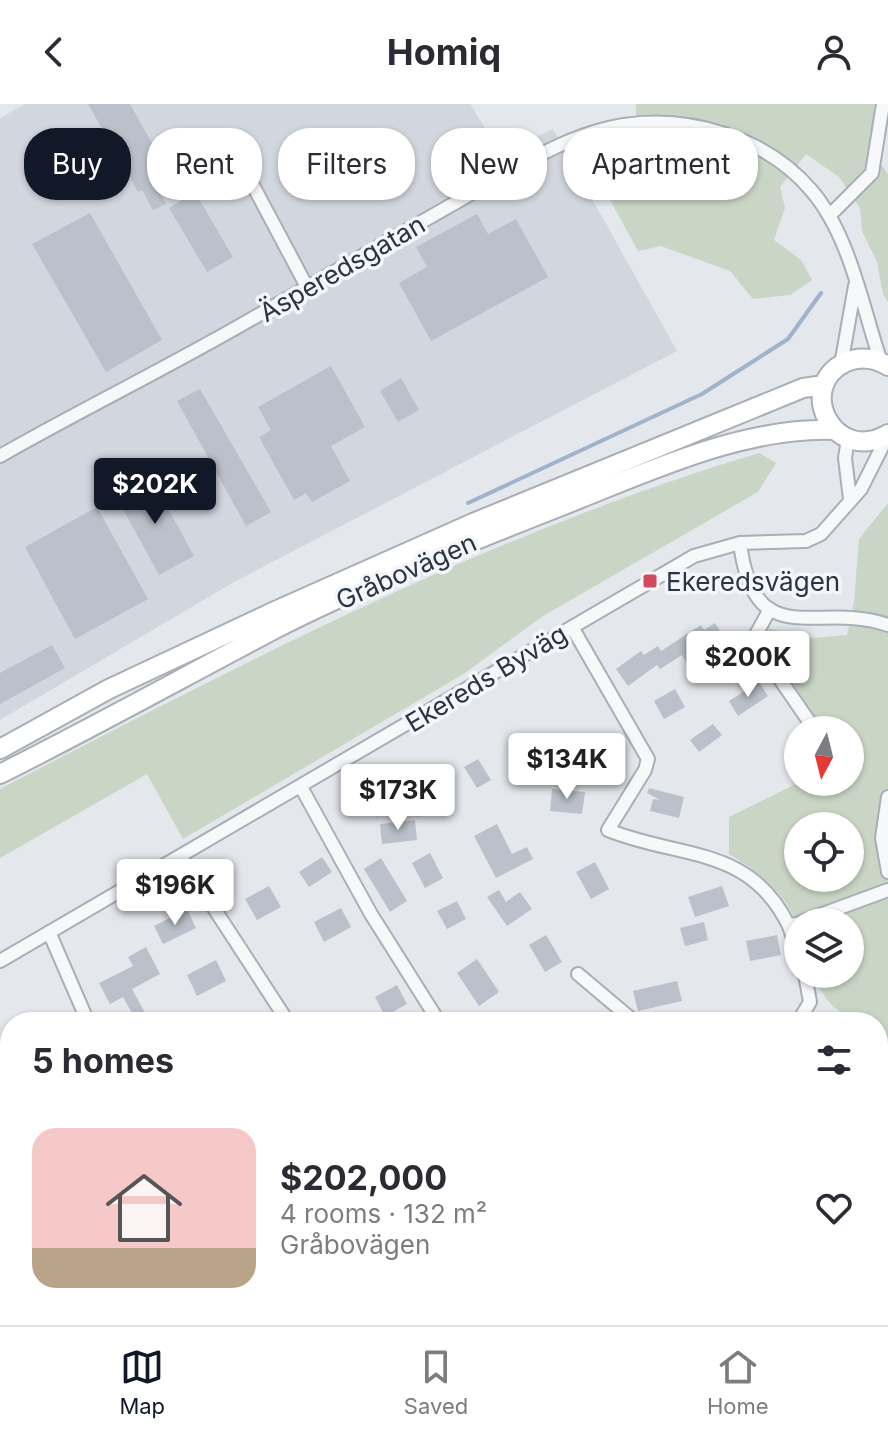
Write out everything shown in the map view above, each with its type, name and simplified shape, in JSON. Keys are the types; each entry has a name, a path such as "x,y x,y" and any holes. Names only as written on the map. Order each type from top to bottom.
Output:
{"main road":[{"path":"841,434 823,409 824,385 841,365 860,358 885,364"},
{"name":"Gråbovägen","path":"0,749 109,689 458,529 803,388 824,385"},
{"name":"Gråbovägen","path":"0,774 275,629 470,542 647,472 734,444 794,430 841,434 869,442 888,435"}],"street":[{"path":"829,216 872,173 883,104"},
{"name":"Äsperedsgatan","path":"0,456 561,146 625,125 685,123 741,139 802,180 829,216 847,249 855,286 885,364"},
{"path":"261,200 307,287"},
{"name":"Äsperedsgatan","path":"841,365 855,286"},
{"path":"841,434 850,499"},
{"name":"Ekereds Byväg","path":"0,961 694,556 740,543 806,541 829,528 861,489 888,435"},
{"name":"Ekereds Byväg","path":"875,459 888,450"},
{"path":"740,543 750,589 770,609 790,618 859,619 888,625"},
{"path":"770,609 753,640 805,716"},
{"path":"572,627 648,759 645,770 608,830 740,868 784,911"},
{"path":"301,787 371,914 433,1012"},
{"path":"888,797 882,838 888,872"},
{"path":"180,856 281,1012"},
{"path":"839,908 888,890"},
{"path":"49,932 84,1012"},
{"path":"578,974 623,1012"},
{"path":"806,1012 809,1008 807,988"}],"shaded area":[{"path":"25,104 470,104 485,128 431,128 431,200 547,200 547,132 553,129 563,147 563,200 593,200 677,351 234,582 0,720 0,118"}],"green space":[{"path":"636,104 875,104 869,147 888,174 888,302 883,294 877,262 862,231 860,208 839,177 806,154 780,187 785,208 774,240 801,260 812,280 790,295 753,299 730,271 661,246 638,251 610,200 758,200 758,128 636,128"},
{"path":"759,453 776,463 758,492 543,616 465,673 183,839 147,774 0,858 0,789 372,603 563,521"},
{"path":"888,503 888,1012 841,1012 820,988 864,988 864,908 789,908 779,893 729,854 729,817 784,790 784,796 864,796 864,716 815,716 765,641 766,628 814,638 847,635 854,602 859,539"}],"building":[{"path":"88,104 130,104 147,135 147,199 142,190 138,192 131,180 131,128 102,128"},
{"path":"148,200 164,200 166,204 153,210"},
{"path":"182,200 200,200 233,257 207,272 169,208"},
{"path":"90,213 162,340 106,372 32,244"},
{"path":"477,214 488,234 516,219 548,277 431,341 399,283 427,267 416,247"},
{"path":"331,366 365,427 331,446 350,481 312,502 306,493 294,500 259,437 271,430 258,407"},
{"path":"401,378 419,410 398,422 380,391"},
{"path":"200,389 271,512 246,526 177,401"},
{"path":"151,477 194,556 159,575 116,496"},
{"path":"97,507 148,599 75,639 25,547"},
{"path":"715,623 727,642 702,658 706,665 693,673 682,655 660,669 657,665 628,686 616,669 641,651 644,655 658,646 661,651 701,625 704,630"},
{"path":"52,645 65,668 0,704 0,673"},
{"path":"759,682 768,696 738,716 729,701"},
{"path":"675,689 685,707 664,719 654,701"},
{"path":"713,724 722,735 699,752 690,740"},
{"path":"572,744 585,755 573,769 543,778"},
{"path":"478,759 491,780 477,788 464,767"},
{"path":"649,788 684,797 679,818 650,811 653,799 660,800 647,793"},
{"path":"421,789 425,797 445,789 450,802 416,817 406,796"},
{"path":"552,789 585,792 582,814 550,811"},
{"path":"415,820 417,840 382,844 380,824"},
{"path":"497,824 512,854 527,847 533,859 496,878 474,836"},
{"path":"430,853 443,878 425,888 412,863"},
{"path":"322,857 332,872 309,887 299,872"},
{"path":"381,858 407,901 390,912 364,869"},
{"path":"595,862 609,889 591,899 576,872"},
{"path":"269,886 281,907 257,920 245,899"},
{"path":"722,886 729,906 695,917 688,897"},
{"path":"499,890 506,902 520,892 532,909 507,926 487,897"},
{"path":"457,901 466,919 447,929 437,911"},
{"path":"341,908 351,927 324,942 314,922"},
{"path":"187,909 196,928 163,944 154,926"},
{"path":"704,922 708,940 685,946 680,928"},
{"path":"546,935 562,962 545,972 529,945"},
{"path":"777,935 781,955 750,961 746,941"},
{"path":"146,947 160,974 132,989 145,1012 131,1012 123,997 110,1004 99,983 133,966 128,957"},
{"path":"477,959 499,992 479,1006 457,973"},
{"path":"216,960 226,981 197,996 187,975"},
{"path":"677,981 682,1001 638,1011 633,991"},
{"path":"397,985 407,1004 392,1012 383,1012 375,997"}],"waterway":[{"path":"468,503 702,394 788,339 821,293"}],"place":[{"name":"Ekeredsvägen","path":"650,581"}]}
